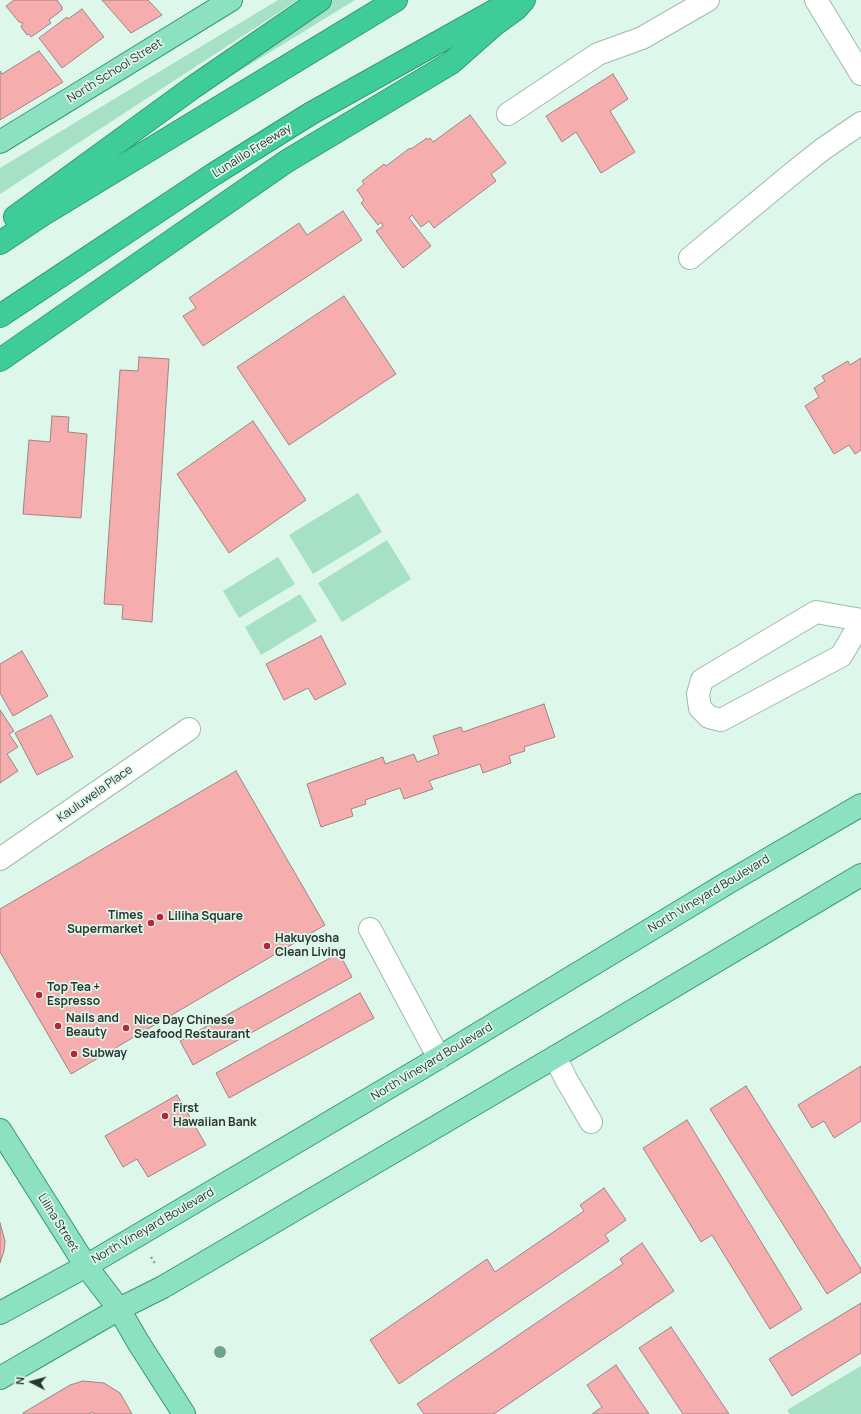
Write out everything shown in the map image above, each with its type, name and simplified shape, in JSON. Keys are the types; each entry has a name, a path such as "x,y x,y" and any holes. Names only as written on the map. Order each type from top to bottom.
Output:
{"highway":[{"path":"0,227 192,88 320,0"},
{"path":"0,243 49,211 396,0"},
{"name":"Lunalilo Freeway","path":"0,316 214,174 310,114 513,0"},
{"path":"0,360 287,161 451,63 524,0"}],"main road":[{"name":"North School Street","path":"0,142 231,0"},
{"name":"North Vineyard Boulevard","path":"0,1313 86,1266 439,1058 729,882 861,805"},
{"path":"0,1378 119,1309 163,1287 861,875"},
{"name":"Liliha Street","path":"0,1130 86,1266 119,1309 138,1342 184,1414"}],"street":[{"path":"508,114 598,54 642,38 708,0"},
{"path":"816,0 861,74"},
{"path":"690,258 823,149 861,123"},
{"path":"816,612 861,621 841,656 721,720 709,718 700,708 698,694 702,680 816,612"},
{"name":"Kauluwela Place","path":"0,859 189,729"},
{"path":"370,929 439,1058"},
{"path":"555,1057 591,1122"}],"path":[{"path":"151,1257 156,1266"}],"green space":[{"path":"278,0 298,0 0,194 0,168"},
{"path":"333,0 355,0 207,91 206,88"},
{"path":"358,493 382,532 313,574 289,535"},
{"path":"387,540 411,579 342,622 318,583"},
{"path":"278,557 295,584 239,618 223,591"},
{"path":"300,594 317,621 261,655 245,627"},
{"path":"861,1366 861,1414 790,1414 787,1410"}],"building":[{"path":"14,0 57,0 62,7 62,10 49,20 51,23 31,37 29,34 27,35 21,27 23,23 19,22 6,6"},
{"path":"102,0 148,0 162,15 131,33"},
{"path":"82,9 104,37 62,68 39,38 67,17 68,19"},
{"path":"39,51 63,82 0,120 0,71 2,74"},
{"path":"613,74 628,99 610,111 635,152 601,173 576,132 562,142 546,116"},
{"path":"470,115 506,163 491,174 496,181 434,228 429,221 421,227 412,215 409,218 431,246 403,268 376,231 383,226 381,222 378,225 361,203 364,200 357,190 364,184 362,181 384,164 386,166 410,148 411,149 427,138 428,140 430,138 433,142"},
{"path":"343,211 362,240 203,346 183,316 196,308 189,298 299,223 307,235"},
{"path":"344,296 396,374 289,445 237,367"},
{"path":"139,357 169,359 152,622 122,619 123,605 104,604 120,370 138,371"},
{"path":"861,358 861,450 855,454 849,445 834,454 805,406 819,397 814,388 825,381 822,376 848,361 850,365"},
{"path":"52,416 69,417 68,432 87,434 81,518 23,514 29,440 50,442"},
{"path":"253,421 306,500 229,553 177,474"},
{"path":"321,636 346,684 315,700 308,688 284,700 266,664"},
{"path":"22,651 48,696 13,716 0,693 0,664"},
{"path":"544,704 555,737 524,747 525,751 509,756 511,763 483,773 480,764 429,781 433,789 404,799 400,788 365,800 366,804 351,809 353,816 321,827 307,784 383,757 385,764 414,754 417,762 439,754 433,736 461,727 463,732"},
{"path":"0,710 14,731 9,734 18,747 7,754 18,771 0,783"},
{"path":"51,715 73,757 37,775 15,733"},
{"name":"Liliha Square","path":"236,771 325,925 71,1074 0,952 0,909"},
{"path":"339,953 352,977 193,1065 180,1041"},
{"path":"360,993 374,1018 229,1098 216,1073"},
{"path":"861,1066 861,1121 834,1138 824,1121 812,1128 798,1105"},
{"path":"746,1086 861,1269 861,1272 827,1294 710,1109"},
{"name":"First Hawaiian Bank","path":"177,1095 206,1145 148,1177 137,1159 123,1167 105,1136"},
{"path":"687,1120 802,1309 770,1329 712,1235 701,1242 643,1148"},
{"path":"604,1188 626,1220 605,1235 609,1241 399,1384 370,1340 487,1259 495,1272 584,1211 580,1205"},
{"path":"0,1223 5,1241 4,1251 0,1263"},
{"path":"642,1243 674,1291 494,1414 424,1414 417,1404 623,1264 620,1259"},
{"path":"861,1303 861,1353 792,1396 769,1359"},
{"path":"671,1327 729,1414 683,1414 639,1348"},
{"path":"616,1365 649,1414 592,1414 602,1407 587,1385"},
{"path":"83,1381 104,1383 120,1393 132,1414 94,1414 93,1412 89,1414 23,1414 70,1385"}],"place":[{"name":"Liliha Square","path":"160,917"},
{"name":"Times Supermarket","path":"151,923"},
{"name":"Hakuyosha Clean Living","path":"267,946"},
{"name":"Top Tea + Espresso","path":"39,995"},
{"name":"Nails and Beauty","path":"58,1026"},
{"name":"Nice Day Chinese Seafood Restaurant","path":"126,1028"},
{"name":"Subway","path":"74,1054"},
{"name":"First Hawaiian Bank","path":"165,1116"}]}
